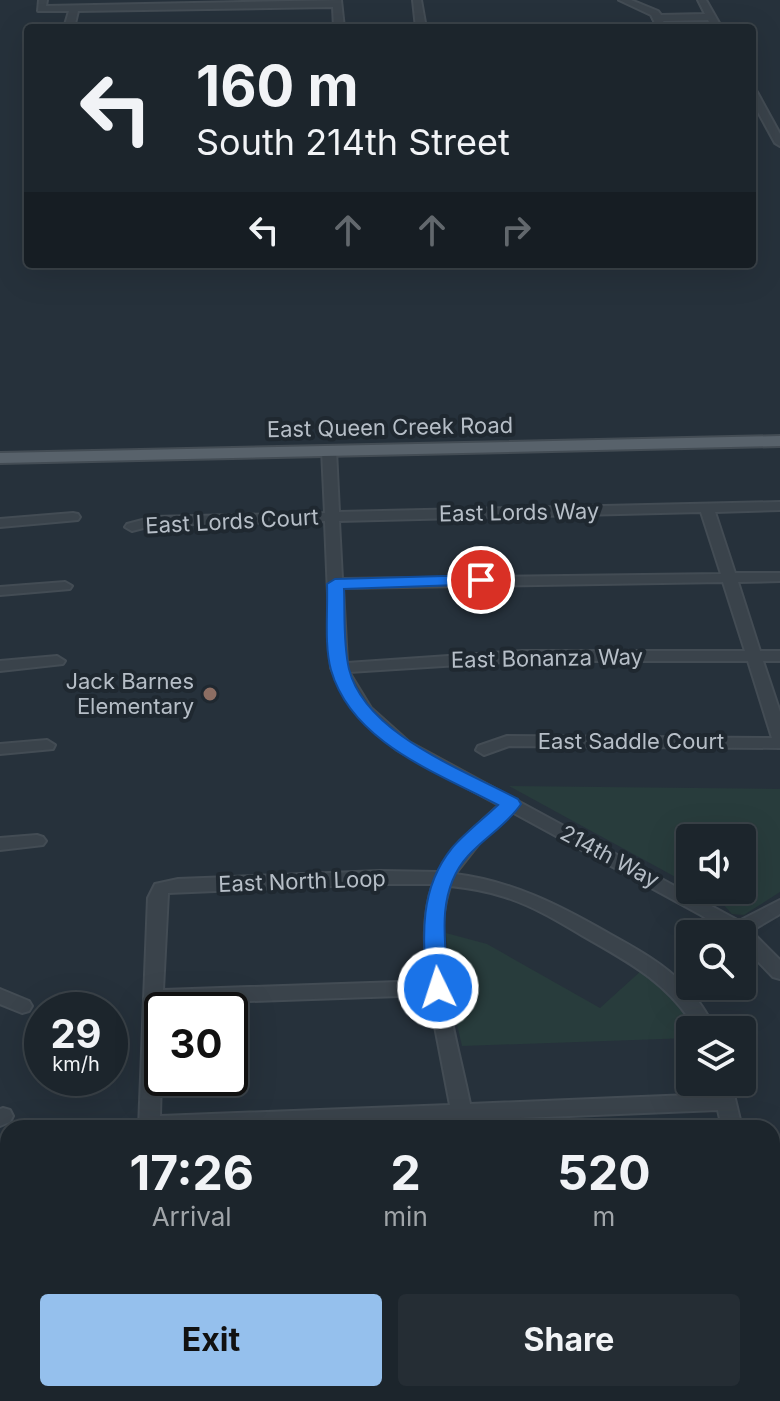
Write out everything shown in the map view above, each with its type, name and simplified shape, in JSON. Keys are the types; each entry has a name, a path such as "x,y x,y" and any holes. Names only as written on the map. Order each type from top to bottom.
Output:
{"main road":[{"name":"East Queen Creek Road","path":"0,458 780,441"}],"street":[{"path":"417,0 420,24"},
{"path":"623,0 648,9 660,23 711,17"},
{"path":"702,0 715,24"},
{"path":"42,4 74,8 338,2 339,24"},
{"path":"70,24 74,8"},
{"path":"756,99 780,143"},
{"path":"329,450 339,668"},
{"path":"780,506 707,508 780,740"},
{"name":"East Lords Way","path":"332,516 707,508"},
{"name":"East Lords Court","path":"132,527 154,521 332,516"},
{"path":"0,523 73,517"},
{"path":"335,584 780,577"},
{"path":"0,591 65,586"},
{"name":"East Bonanza Way","path":"339,668 522,656 780,656"},
{"path":"0,666 57,661"},
{"name":"214th Way","path":"339,668 350,696 380,728 403,746 722,920"},
{"name":"East Saddle Court","path":"484,750 507,741 780,740"},
{"path":"0,749 47,745"},
{"path":"511,804 459,853 444,878 436,901 433,928 438,988 464,1120 686,1096"},
{"path":"0,844 37,841"},
{"name":"East North Loop","path":"154,992 157,898 161,888 444,878 511,892 542,905 649,965 674,983 700,1016"},
{"path":"756,920 780,906"},
{"name":"214th Way","path":"756,947 780,972"},
{"path":"248,994 438,988"},
{"path":"0,996 22,1006"},
{"path":"149,1120 150,1096"},
{"path":"724,1096 730,1120"}],"green space":[{"path":"509,786 780,789 780,892 744,915 732,914 723,904 756,904 756,824 676,824 676,877"},
{"path":"446,933 487,944 600,1008 642,970 670,993 686,1016 676,1016 676,1038 462,1046 453,1007"}],"place":[{"name":"Jack Barnes Elementary","path":"210,694"}],"route":[{"path":"438,988 433,928 436,901 444,878 459,853 511,804 403,746 368,718 350,696 339,668 335,584 481,580"}]}
